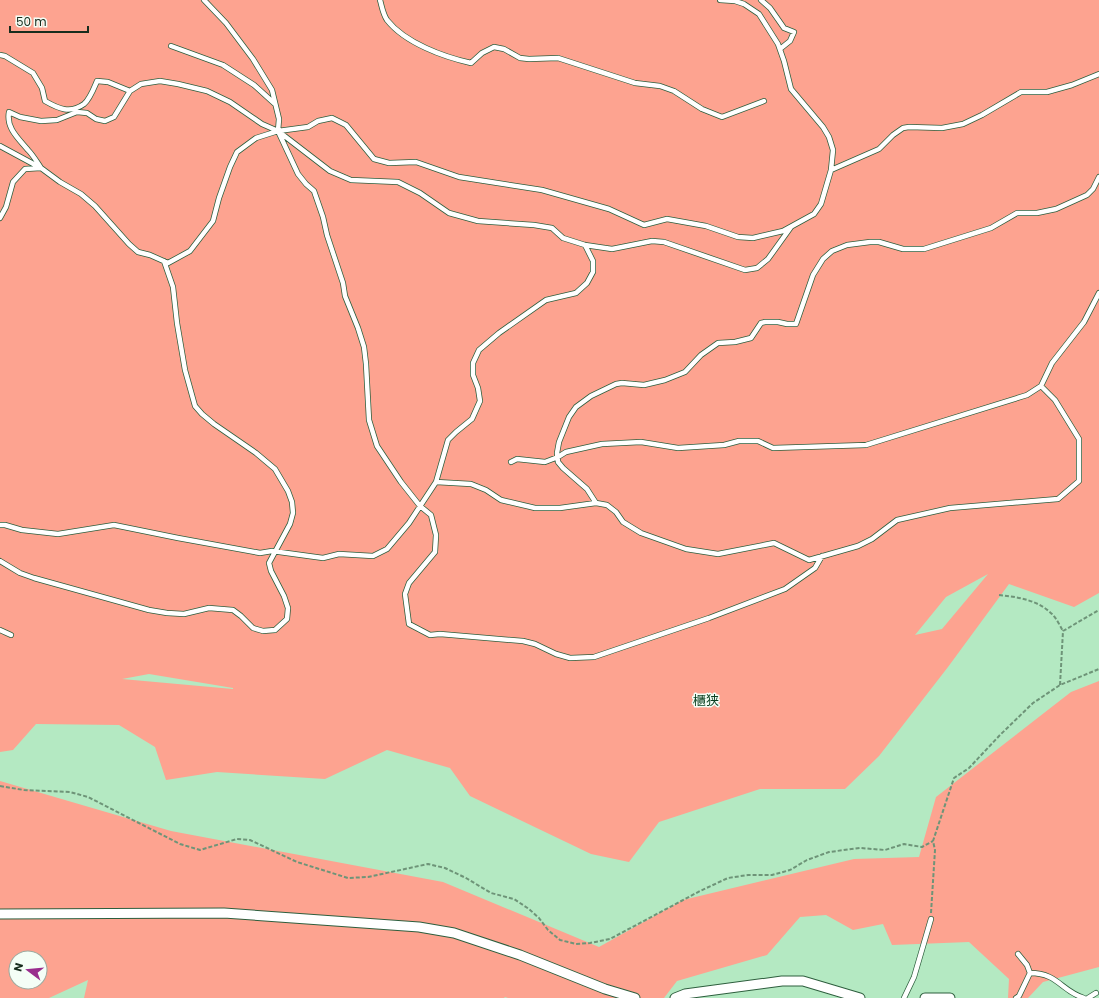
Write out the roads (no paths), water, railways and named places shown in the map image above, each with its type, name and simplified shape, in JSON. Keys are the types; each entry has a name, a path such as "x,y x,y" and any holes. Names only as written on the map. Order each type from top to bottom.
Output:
{"street":[{"path":"0,914 224,913 419,927 461,936 520,955 605,989 635,998"},
{"path":"676,998 685,994 782,981 803,981 845,996 860,998"},
{"path":"925,998 950,998"}],"lane":[{"path":"204,0 226,23 253,59 272,90 279,119 278,131 298,174 314,191 323,217 345,296 364,347 369,420 377,446 401,482 420,506 431,515 436,535 435,552 409,583 405,594 409,624 430,635 440,634 523,641 535,644 556,654 570,658 594,657 709,618 779,592 815,568 822,556"},
{"path":"380,0 382,11 387,20 400,33 419,44 454,59 471,63 482,53 494,48 504,49 520,58 558,58 635,83 660,86 674,91 702,109 722,117 764,101"},
{"path":"0,146 41,168 81,194 109,220 128,244 138,252 150,255 168,263 190,251 213,221 219,198 237,152 256,138 278,131 308,127 318,121 332,118 346,125 374,159 390,163 416,162 459,177 542,190 609,209 644,225 667,219 706,226 738,237 753,238 783,231 814,214 821,204 832,170 834,150 823,127 791,89 778,44 759,14 744,4 735,1 720,0"},
{"path":"761,0 770,8 784,28 794,32 790,41 780,49"},
{"path":"171,46 223,65 254,85 275,104"},
{"path":"0,55 5,56 33,73 42,88 45,102 67,111 85,103 97,81 108,82 130,91"},
{"path":"832,170 879,149 893,135 903,128 942,128 963,124 982,115 1021,92 1048,92 1072,85 1099,74"},
{"path":"41,168 29,151 14,135 8,120 9,112 20,117 41,121 57,120 77,112 88,113 96,119 105,121 114,117 130,91 141,84 160,81 207,91 230,102 262,124 278,131 330,171 351,180 398,182 420,193 449,213 478,221 534,224 552,228 563,238 585,245 612,249 652,241 664,242 745,270 757,268 768,259 792,226"},
{"path":"0,218 6,207 14,182 25,169 41,168"},
{"path":"596,503 588,489 558,462 559,442 569,417 576,406 591,396 616,384 622,383 644,385 665,380 684,372 701,355 718,343 735,342 751,338 761,324 765,322 796,324 813,275 823,259 832,250 847,245 870,242 880,242 903,249 924,249 991,228 1017,213 1056,209 1087,194 1093,189 1099,177"},
{"path":"0,525 22,530 58,534 114,524 178,538 260,553 274,552 323,558 338,554 373,556 387,549 409,523 436,482 448,440 472,420 480,401 478,388 473,375 473,363 479,350 499,333 546,300 576,292 587,282 593,272 593,261 585,245"},
{"path":"0,561 20,573 34,578 149,610 184,614 209,608 232,610 241,616 253,628 263,631 276,630 287,619 288,608 284,596 271,571 269,563 290,524 293,513 292,502 288,491 274,469 256,453 214,424 195,406 185,370 173,287 164,261"},
{"path":"511,462 517,459 545,462 566,452 602,444 633,442 678,448 724,445 739,441 758,441 773,448 866,445 1027,395 1042,386 1052,363 1084,322 1099,293"},
{"path":"436,482 471,484 486,490 501,500 536,508 560,508 596,503 607,505 616,512 623,522 641,533 686,549 718,554 774,543 809,560 858,546 872,539 897,520 950,508 1035,502 1058,499 1064,495 1079,481 1079,439 1055,400 1042,386"},
{"path":"0,630 10,635"},
{"path":"904,998 914,977 931,919"},
{"path":"1018,954 1030,973"},
{"path":"1016,998 1019,996 1030,973"},
{"path":"1030,973 1041,973 1054,978 1077,996 1084,998"},
{"path":"694,998 702,992"},
{"path":"1088,998 1096,993"}],"district":[{"name":"櫃狭","path":"706,700"}]}
